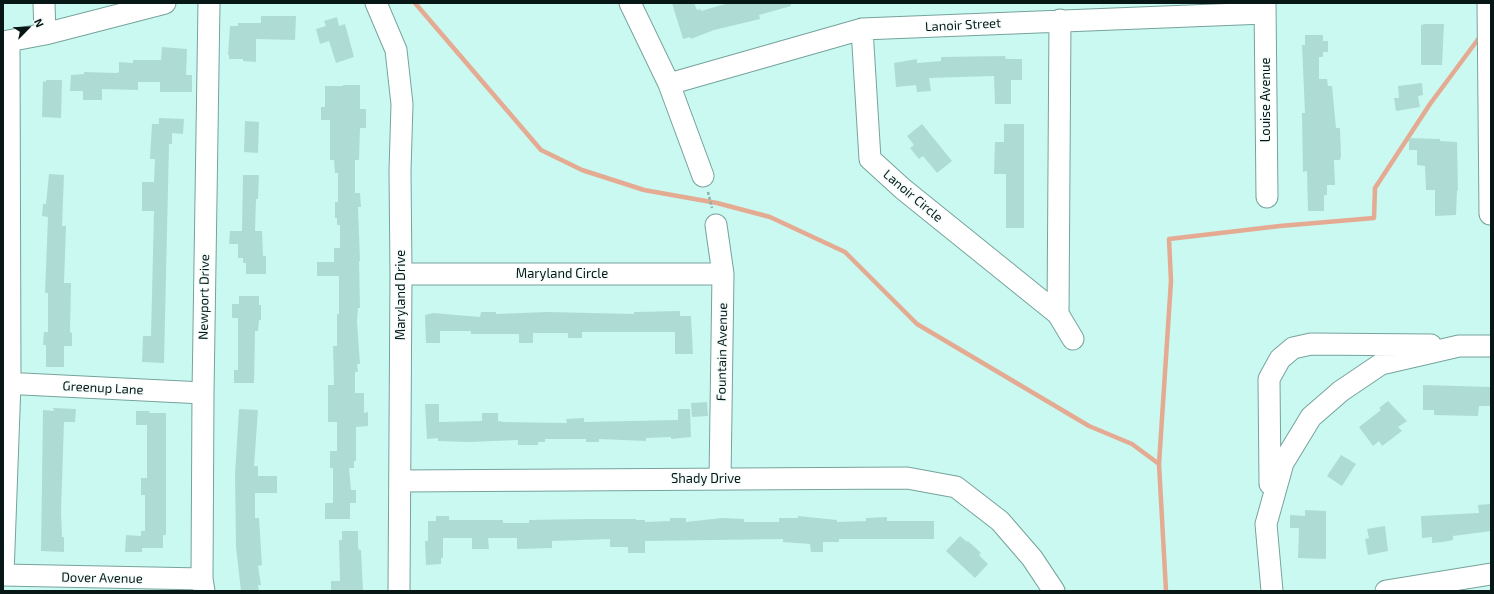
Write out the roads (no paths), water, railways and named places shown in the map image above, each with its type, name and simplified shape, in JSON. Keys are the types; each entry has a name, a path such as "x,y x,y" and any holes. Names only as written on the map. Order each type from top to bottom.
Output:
{"street":[{"path":"44,3 45,34"},
{"path":"3,575 6,383 6,42 45,34 165,3"},
{"name":"Newport Drive","path":"203,585 203,393 209,3"},
{"name":"Maryland Drive","path":"376,3 396,50 402,104 400,172 401,274 399,591"},
{"path":"630,3 669,84 705,184"},
{"path":"1488,3 1490,214"},
{"name":"Lanoir Street","path":"669,84 862,30 1265,8"},
{"name":"Louise Avenue","path":"1265,8 1267,197"},
{"path":"1058,314 1060,20"},
{"name":"Lanoir Circle","path":"862,30 870,159 903,189 1058,314 1074,339"},
{"name":"Fountain Avenue","path":"714,217 723,274 720,479"},
{"name":"Maryland Circle","path":"401,274 723,274"},
{"path":"1270,508 1269,379 1280,359 1293,348 1311,344 1491,346"},
{"path":"1272,591 1266,524 1283,463 1311,417 1341,391 1381,364 1459,346"},
{"name":"Greenup Lane","path":"6,383 203,393"},
{"name":"Shady Drive","path":"400,481 907,478 956,487 1000,521 1032,558 1054,591"},
{"path":"1386,591 1491,574"},
{"name":"Dover Avenue","path":"3,575 58,584 203,585"}],"waterway":[{"path":"415,3 541,150 582,170 644,190 717,203 770,217 845,252 917,324 1089,426 1132,444 1159,464"},
{"path":"1166,591 1159,464 1171,281 1169,239 1280,226 1374,218 1375,188 1430,104 1482,34"}]}
